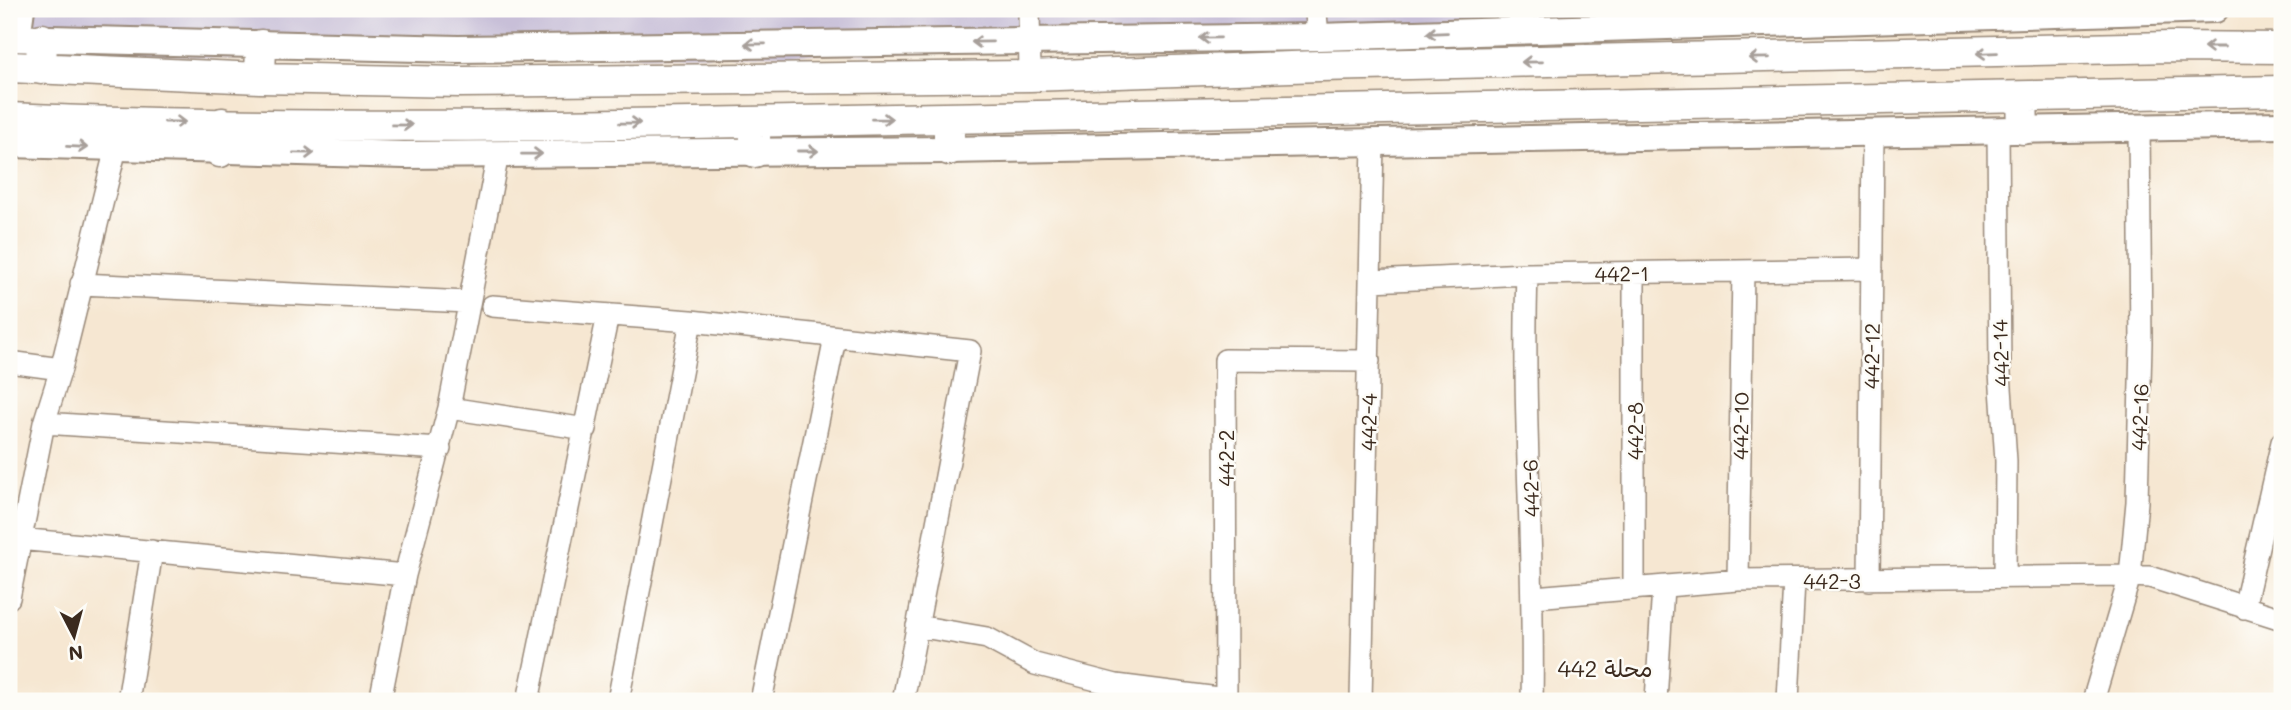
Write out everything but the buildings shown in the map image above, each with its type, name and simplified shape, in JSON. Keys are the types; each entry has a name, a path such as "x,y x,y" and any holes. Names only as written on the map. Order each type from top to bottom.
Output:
{"highway":[{"path":"23,38 41,69"},
{"path":"260,78 261,45"},
{"path":"9,67 260,78 460,82 1030,76 1320,66 2171,47 2282,48"},
{"path":"456,125 460,82"},
{"path":"9,118 221,137 456,125 755,122 2282,91"},
{"path":"2010,130 2022,98"},
{"path":"949,118 949,150"},
{"path":"755,122 755,152"}],"main road":[{"path":"21,9 23,38 458,49 1029,41 1317,25 2215,9"},
{"path":"9,144 116,148 221,137 498,154 755,152 1373,143 2282,124"}],"street":[{"path":"1029,9 1030,76"},
{"name":"442-16","path":"2093,701 2130,576 2137,502 2141,344 2139,127"},
{"name":"442-14","path":"2005,576 2006,461 2000,373 2010,130"},
{"name":"442-12","path":"1869,580 1873,132"},
{"name":"442-4","path":"1361,701 1373,143"},
{"path":"9,598 18,539 44,423 61,369 116,148"},
{"path":"380,701 405,575 449,408 498,154"},
{"name":"442-1","path":"1371,281 1527,274 1872,270"},
{"name":"442-10","path":"1738,580 1742,271"},
{"name":"442-8","path":"1634,273 1634,589"},
{"name":"442-6","path":"1527,274 1524,354 1534,597 1532,701"},
{"path":"81,284 468,302"},
{"path":"492,306 691,321 970,352 903,701"},
{"path":"528,701 608,315"},
{"path":"618,701 691,321"},
{"path":"761,701 835,338"},
{"name":"442-2","path":"1226,700 1225,360 1369,361"},
{"path":"9,362 61,369"},
{"path":"449,408 586,429"},
{"path":"44,423 440,449"},
{"path":"2244,608 2282,442"},
{"path":"18,539 405,575"},
{"path":"129,701 152,551"},
{"name":"442-3","path":"1534,597 1738,580 2130,576 2150,577 2282,620"},
{"path":"1788,701 1794,580"},
{"path":"1656,701 1663,587"},
{"path":"917,625 987,638 1035,664 1116,685 1226,700"}],"shaded area":[{"path":"9,9 1682,9 1684,33 1086,51 242,60 9,45"}],"district":[{"name":"محلة 442","path":"1605,668"}]}
